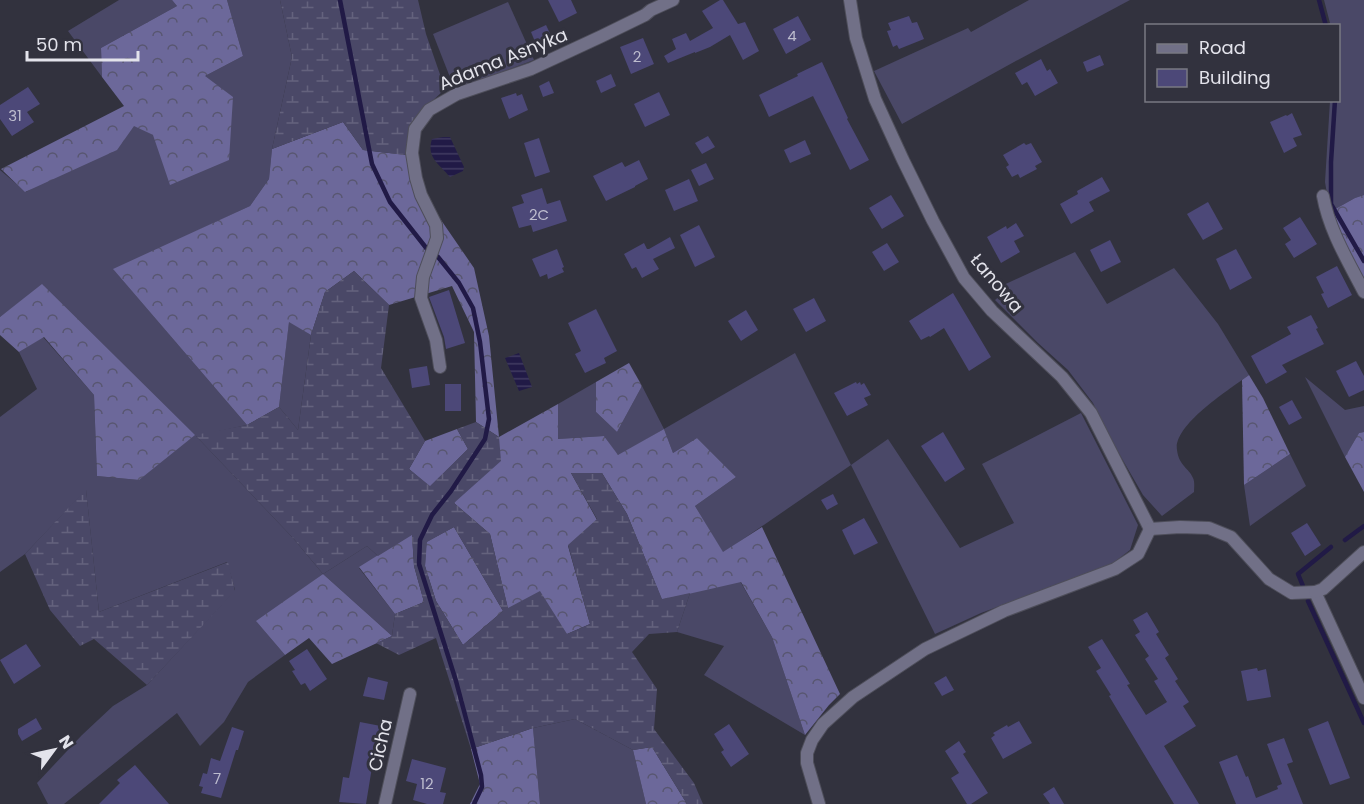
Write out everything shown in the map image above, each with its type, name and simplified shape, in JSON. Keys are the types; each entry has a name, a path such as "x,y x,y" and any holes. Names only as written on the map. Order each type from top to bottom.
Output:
{"street":[{"name":"Adama Asnyka","path":"440,368 436,340 421,298 423,277 436,238 436,225 421,195 416,178 411,153 415,129 429,110 457,94 531,69 673,0"},
{"name":"Łanowa","path":"850,0 856,38 875,99 933,221 964,278 992,311 1062,377 1091,413 1150,530"},
{"path":"1323,196 1334,234 1364,292"},
{"path":"819,804 807,763 807,753 812,740 823,724 853,697 933,645 1004,611 1115,569 1138,554 1150,530 1180,527 1209,528 1231,537 1269,579 1292,593 1315,592 1323,589 1364,552"},
{"path":"1315,592 1364,698"},
{"name":"Cicha","path":"385,804 410,694"}],"green space":[{"path":"119,0 172,0 177,6 101,48 102,77 68,31"},
{"path":"172,0 227,0 243,56 205,76 233,97 229,160 170,185 153,135 134,126 117,150 25,192 1,169 124,106 102,77 101,48 177,6"},
{"path":"227,0 280,0 292,57 272,149 269,179 250,206 114,270 247,425 196,436 293,538 323,574 257,622 285,655 248,682 224,722 200,746 177,713 64,804 48,804 37,783 113,706 147,685 235,590 227,562 99,612 86,490 25,554 0,572 0,417 37,389 19,352 43,337 94,395 97,476 139,480 43,285 0,317 0,170 26,192 134,125 153,135 205,76 243,56"},
{"path":"280,0 418,0 426,34 445,89 427,106 411,128 406,155 363,150 343,122 272,149 292,57"},
{"path":"1029,0 1130,0 902,124 874,71 968,28 971,32"},
{"path":"1324,0 1364,0 1364,195 1330,212 1325,182 1330,102 1340,102 1340,24 1328,24 1330,23"},
{"path":"508,2 534,60 455,90 433,34"},
{"path":"343,122 363,150 406,155 410,175 474,268 489,336 499,437 476,422 474,332 452,286 389,305 354,271 325,292 311,335 289,322 279,407 247,425 113,269 250,206 269,179 272,149"},
{"path":"1364,195 1364,280 1330,212"},
{"path":"1075,252 1107,304 1174,268 1218,324 1249,375 1204,408 1184,430 1178,440 1177,450 1180,460 1193,478 1194,492 1162,516 1143,495 1093,403 1068,370 995,300 1002,294 997,288"},
{"path":"354,271 389,305 381,368 425,441 409,469 430,486 468,449 457,429 476,422 499,437 501,461 454,503 490,534 508,608 540,591 567,634 590,624 568,545 597,519 571,473 602,473 627,514 662,599 690,593 677,632 649,634 632,652 657,689 654,729 694,783 703,804 687,804 652,747 633,750 575,719 533,728 471,749 436,638 399,655 376,643 392,636 395,614 424,602 414,566 412,535 378,556 367,546 323,574 293,538 195,435 247,425 279,407 298,430 311,335 325,292","holes":["454,527 503,611 463,645 436,601 425,566 427,542"]},
{"path":"42,284 195,435 139,480 97,476 94,395 44,337 19,352 0,335 0,317"},
{"path":"289,321 311,335 298,430 279,407"},
{"path":"795,353 851,465 723,553 695,506 736,477 697,438 673,453 664,429"},
{"path":"629,363 642,386 617,432 596,412 596,382"},
{"path":"1249,375 1263,398 1290,454 1244,485 1242,380"},
{"path":"1305,377 1345,410 1364,406 1364,432 1359,433 1345,457"},
{"path":"596,382 596,412 617,432 642,386 664,429 618,456 604,436 558,439 558,404"},
{"path":"558,404 558,439 604,436 618,455 664,429 673,453 697,438 736,477 695,506 723,552 762,527 840,694 805,735 772,637 741,582 662,600 627,514 602,473 571,473 597,520 568,546 590,624 567,634 508,609 490,534 454,503 499,437"},
{"path":"1081,413 1138,525 1130,550 1112,564 981,613 935,634 851,465 888,439 960,548 1014,523 982,464"},
{"path":"457,429 468,449 430,487 409,469 425,441"},
{"path":"1364,432 1364,492 1345,457 1359,433"},
{"path":"1290,454 1306,486 1250,526 1244,485"},
{"path":"86,489 99,612 228,562 235,591 147,685 94,639 80,646 50,610 25,554"},
{"path":"454,527 503,611 463,645 436,601 425,566 426,542"},
{"path":"412,534 414,566 424,602 395,614 359,567"},
{"path":"367,546 378,556 359,568 395,614 392,636 323,574"},
{"path":"323,574 392,636 332,664 309,638 285,655 256,621"},
{"path":"740,581 772,637 805,735 704,675 724,646 677,632 690,593"},
{"path":"575,719 633,750 646,804 540,804 533,728"},
{"path":"533,728 540,804 470,804 480,784 471,749"},
{"path":"652,747 687,804 646,804 633,750"}],"shaded area":[{"path":"450,137 464,167 463,171 450,177 432,156 431,151 432,139"},
{"path":"519,353 532,387 519,391 505,358"}],"building":[{"path":"548,0 571,0 577,13 559,22"},
{"path":"723,0 738,24 745,22 759,51 743,60 730,35 710,47 668,63 664,56 676,49 672,39 686,33 690,41 713,28 702,11"},
{"path":"798,16 811,40 786,54 773,29"},
{"path":"909,16 912,23 917,22 924,39 899,49 897,45 893,47 887,31 891,30 888,23"},
{"path":"546,25 554,42 538,49 531,32"},
{"path":"643,38 654,64 631,74 620,47"},
{"path":"1100,55 1104,65 1087,72 1083,62"},
{"path":"1041,59 1047,71 1050,69 1058,83 1035,96 1027,82 1022,85 1015,73"},
{"path":"822,62 847,119 869,160 850,170 813,96 769,117 759,95"},
{"path":"611,74 616,86 601,93 596,81"},
{"path":"549,81 554,93 543,97 539,86"},
{"path":"28,87 40,104 27,112 34,122 12,136 0,119 0,105"},
{"path":"659,92 670,115 645,127 634,104"},
{"path":"516,93 517,96 522,94 528,110 509,119 501,98"},
{"path":"1292,113 1302,135 1293,138 1297,146 1284,153 1270,122"},
{"path":"708,136 715,147 702,154 695,143"},
{"path":"539,138 550,172 535,177 524,143"},
{"path":"805,140 811,154 790,163 784,150"},
{"path":"1024,143 1026,145 1031,143 1042,162 1035,166 1037,169 1020,178 1018,174 1012,177 1003,155"},
{"path":"639,160 648,179 606,201 593,176 622,162 625,167"},
{"path":"706,163 714,179 699,186 691,170"},
{"path":"1102,177 1110,191 1089,202 1094,211 1071,224 1060,204"},
{"path":"689,179 698,201 674,211 665,190"},
{"path":"542,188 547,204 560,200 567,221 533,232 531,225 519,228 512,207 524,203 521,195"},
{"path":"891,195 904,216 882,229 869,208"},
{"path":"1208,202 1223,229 1203,240 1187,214"},
{"path":"1300,217 1317,244 1294,258 1285,244 1291,240 1283,228"},
{"path":"1016,223 1024,236 1014,241 1020,252 1001,263 987,237"},
{"path":"699,225 715,257 695,267 680,235"},
{"path":"670,237 675,248 653,259 659,269 642,278 636,267 632,269 624,254 644,243 649,249"},
{"path":"1110,240 1121,262 1101,272 1090,250"},
{"path":"887,243 899,262 884,271 872,252"},
{"path":"557,249 564,272 548,279 547,274 540,277 532,259"},
{"path":"1236,249 1252,278 1230,290 1216,259"},
{"path":"1337,266 1352,295 1328,308 1316,277"},
{"path":"449,290 465,343 446,349 444,337 429,297"},
{"path":"953,293 991,357 969,371 944,328 921,340 909,321"},
{"path":"814,298 826,321 806,332 793,309"},
{"path":"596,309 617,351 604,358 606,363 585,373 575,354 581,351 568,323"},
{"path":"746,310 758,330 741,341 728,321"},
{"path":"1311,315 1324,344 1282,365 1287,372 1266,384 1251,356 1291,334 1287,327"},
{"path":"1356,361 1364,376 1364,390 1349,397 1336,371"},
{"path":"427,366 430,385 412,388 409,369"},
{"path":"856,382 857,384 860,382 861,385 864,383 871,395 864,398 868,405 847,416 834,393"},
{"path":"445,384 461,384 461,411 445,411"},
{"path":"1292,400 1302,418 1289,425 1279,407"},
{"path":"943,432 965,469 945,482 921,446"},
{"path":"833,494 838,504 827,510 821,500"},
{"path":"864,518 878,543 854,555 842,530"},
{"path":"1307,523 1321,545 1305,556 1291,533"},
{"path":"1147,612 1159,632 1156,634 1169,655 1165,658 1178,679 1175,681 1189,702 1183,706 1196,726 1164,746 1199,804 1174,804 1109,696 1111,695 1096,671 1101,668 1088,647 1102,639 1146,715 1167,702 1154,681 1158,679 1145,659 1149,656 1135,635 1140,632 1133,620"},
{"path":"26,644 41,666 14,684 0,660"},
{"path":"307,649 327,679 310,691 305,683 301,685 289,661"},
{"path":"1257,668 1258,671 1266,669 1271,697 1247,701 1241,671"},
{"path":"946,676 954,690 942,696 934,683"},
{"path":"368,677 388,682 384,700 363,696"},
{"path":"36,718 42,729 22,741 18,729"},
{"path":"1019,721 1032,743 1003,759 991,738 995,735 993,733"},
{"path":"1328,721 1350,778 1330,785 1308,729"},
{"path":"360,722 386,727 379,762 373,761 366,804 339,802 343,777 349,778"},
{"path":"729,724 749,754 731,767 721,752 724,750 714,734"},
{"path":"232,727 244,731 221,798 201,793 203,787 199,786 203,773 207,774 211,758 220,761"},
{"path":"1284,738 1293,762 1287,764 1303,804 1236,804 1219,762 1237,755 1256,798 1278,789 1277,786 1282,784 1267,744"},
{"path":"959,741 966,752 963,754 988,793 971,804 967,804 951,778 959,773 945,751"},
{"path":"412,759 446,768 440,792 446,793 443,804 427,804 413,800 417,784 406,781"},
{"path":"135,765 169,804 99,804 120,783 117,780"},
{"path":"1054,787 1064,804 1050,804 1043,794"}],"waterway":[{"path":"340,0 372,164 390,202 427,249"},
{"path":"1319,0 1325,24"},
{"path":"1335,102 1331,204 1364,261"},
{"path":"438,257 459,283 473,308 480,342 489,419 485,439 451,491 432,515 420,540 419,564 456,681 481,775 482,787 474,804"},
{"path":"1345,540 1364,526"},
{"path":"1303,586 1298,574 1331,547"},
{"path":"1308,601 1364,723"}]}
